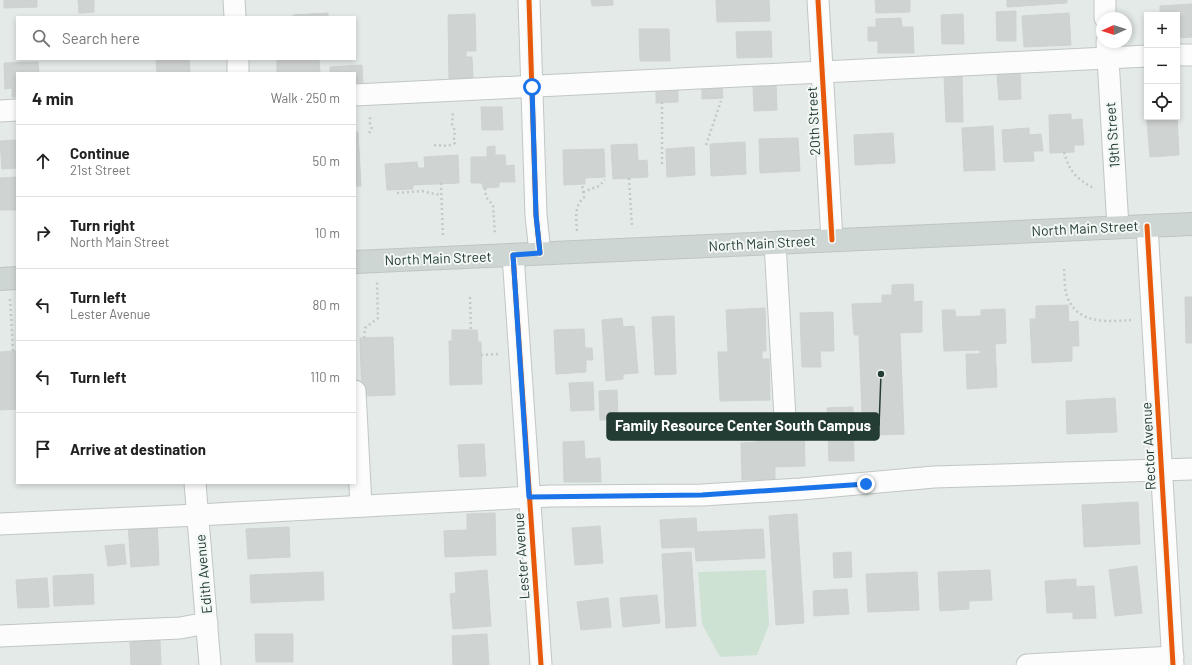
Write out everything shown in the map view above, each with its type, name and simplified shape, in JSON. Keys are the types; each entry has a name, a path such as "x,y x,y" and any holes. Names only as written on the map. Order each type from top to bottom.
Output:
{"main road":[{"name":"North Main Street","path":"356,262 1192,224"}],"street":[{"path":"234,0 235,16"},
{"path":"529,0 536,215 540,253"},
{"name":"20th Street","path":"818,0 832,240"},
{"path":"1105,0 1105,12"},
{"path":"356,94 532,87 822,72 1107,50 1144,56"},
{"name":"19th Street","path":"1107,50 1118,227"},
{"path":"1180,55 1192,54"},
{"path":"238,60 238,72"},
{"path":"0,112 16,110"},
{"name":"Rector Avenue","path":"1147,226 1173,661"},
{"path":"775,242 785,418"},
{"name":"Lester Avenue","path":"513,255 541,665"},
{"path":"356,410 361,506"},
{"path":"0,524 529,497 702,495 801,489 934,478 1192,469"},
{"name":"Edith Avenue","path":"195,484 210,665"},
{"path":"0,636 180,628 207,623"},
{"path":"1027,665 1173,661"}],"path":[{"path":"706,145 721,101"},
{"path":"662,102 662,164"},
{"path":"434,145 448,146 455,143 455,131 452,124 453,106"},
{"path":"369,133 372,129 370,123 370,113"},
{"path":"1064,152 1068,166 1074,174 1085,184 1097,190"},
{"path":"628,178 634,249"},
{"path":"583,192 599,186 605,180"},
{"path":"441,184 442,219"},
{"path":"578,252 576,213 578,203 584,197 582,184"},
{"path":"485,188 486,197 493,205 494,217"},
{"path":"398,193 422,191 441,195"},
{"path":"364,338 365,328 378,318 376,261"},
{"path":"1064,269 1068,298 1073,308 1082,316 1103,321 1131,320"},
{"path":"6,278 13,351"},
{"path":"470,297 471,330"}],"green space":[{"path":"766,570 769,625 757,655 720,657 702,624 698,572"}],"building":[{"path":"4,0 37,0 37,7 4,8"},
{"path":"78,0 94,0 94,12 79,13"},
{"path":"591,0 613,0 613,5 592,6"},
{"path":"716,0 769,0 770,21 717,22"},
{"path":"875,0 910,0 910,12 876,13"},
{"path":"1007,0 1067,0 1067,3 1007,7"},
{"path":"1192,4 1192,37 1180,38 1180,12 1160,12 1160,6"},
{"path":"1016,11 1016,41 997,41 996,12"},
{"path":"328,13 328,16 293,15"},
{"path":"1069,13 1071,45 1024,47 1022,16"},
{"path":"475,14 476,51 466,51 466,57 472,57 473,78 449,79 448,15"},
{"path":"963,14 964,44 942,44 941,15"},
{"path":"901,18 902,27 913,27 914,53 878,53 878,41 868,41 868,27 876,27 876,19"},
{"path":"639,29 669,29 670,61 640,61"},
{"path":"771,31 772,57 737,58 736,32"},
{"path":"156,60 189,60 190,72 157,72"},
{"path":"277,60 319,60 320,72 277,72"},
{"path":"38,62 39,72 16,72 16,97 12,97 12,88 5,89 4,63"},
{"path":"362,65 363,83 356,83 356,72 330,72 330,67"},
{"path":"1020,73 1021,99 999,100 997,74"},
{"path":"944,75 962,75 963,122 946,122"},
{"path":"776,84 777,110 754,111 753,85"},
{"path":"722,87 723,98 702,99 702,88"},
{"path":"678,88 678,102 656,103 656,89"},
{"path":"481,107 502,107 503,130 482,130"},
{"path":"1071,114 1071,120 1082,119 1084,145 1074,145 1074,152 1050,153 1049,115"},
{"path":"1147,120 1177,120 1179,155 1150,157"},
{"path":"993,126 995,170 964,171 962,128"},
{"path":"1029,128 1029,135 1041,134 1043,151 1033,151 1034,161 1004,162 1002,130"},
{"path":"356,132 358,132 361,186 356,186"},
{"path":"893,133 895,163 855,165 854,135"},
{"path":"798,138 800,171 760,173 759,139"},
{"path":"16,140 16,168 2,169 0,141"},
{"path":"745,142 746,174 711,176 710,144"},
{"path":"637,144 638,161 647,160 648,177 613,179 611,145"},
{"path":"495,146 495,155 505,155 506,166 514,165 515,182 499,182 499,187 483,188 482,183 471,183 471,157 487,157 487,147"},
{"path":"694,147 695,175 667,177 666,149"},
{"path":"604,149 605,177 585,178 585,184 564,185 563,150"},
{"path":"458,155 459,183 413,185 413,189 387,190 385,164 417,162 418,168 425,168 424,157"},
{"path":"16,177 16,210 0,210 0,178"},
{"path":"913,284 914,302 922,301 922,332 900,333 904,434 879,435 879,427 871,427 870,413 862,413 859,335 854,335 852,304 882,303 882,295 892,295 892,285"},
{"path":"1185,297 1192,297 1192,343 1186,343"},
{"path":"1068,305 1069,322 1078,321 1079,346 1072,346 1072,361 1032,363 1030,319 1036,319 1036,306"},
{"path":"765,308 766,351 762,351 762,359 769,359 770,400 720,401 718,352 728,352 726,310"},
{"path":"1005,309 1006,343 995,344 997,387 967,389 966,354 980,354 980,350 944,351 942,310 955,310 956,317 981,316 981,310"},
{"path":"833,312 834,351 820,351 821,367 802,367 800,313"},
{"path":"674,316 676,374 655,375 652,317"},
{"path":"622,318 623,327 634,326 638,373 623,374 623,379 606,381 602,320"},
{"path":"584,329 585,348 592,348 593,360 586,360 586,372 556,374 554,330"},
{"path":"452,330 477,330 478,342 481,342 482,384 450,385 449,341 452,341"},
{"path":"393,337 395,395 362,396 360,338"},
{"path":"16,351 16,409 0,410 0,352"},
{"path":"593,382 594,410 571,411 569,383"},
{"path":"617,390 618,420 600,420 599,391"},
{"path":"1115,398 1117,432 1067,434 1066,401"},
{"path":"853,407 854,461 829,461 827,408"},
{"path":"804,427 805,466 775,467 775,479 742,480 741,443 757,442 756,429"},
{"path":"584,441 585,459 600,458 601,482 564,482 563,442"},
{"path":"484,444 486,476 460,477 458,445"},
{"path":"1138,502 1140,544 1084,547 1082,505"},
{"path":"495,513 496,555 445,557 444,531 467,530 467,514"},
{"path":"797,514 804,623 776,625 769,516"},
{"path":"696,518 697,532 763,529 765,558 696,561 695,547 662,548 660,520"},
{"path":"157,521 159,565 131,567 128,523"},
{"path":"600,526 603,563 575,565 572,528"},
{"path":"289,527 290,557 248,559 246,529"},
{"path":"124,544 126,564 108,566 105,546"},
{"path":"691,552 696,626 666,628 662,554"},
{"path":"851,552 852,577 834,578 833,553"},
{"path":"1137,566 1142,613 1115,616 1109,570"},
{"path":"487,570 491,626 453,629 450,594 456,593 455,573"},
{"path":"990,570 992,600 969,601 969,609 940,611 938,572"},
{"path":"323,572 324,600 251,603 250,575"},
{"path":"917,572 919,610 868,612 866,574"},
{"path":"93,574 94,604 54,606 53,576"},
{"path":"47,578 49,607 18,608 16,580"},
{"path":"1076,579 1076,587 1094,586 1096,618 1073,619 1073,612 1047,613 1045,581"},
{"path":"847,589 849,614 814,616 813,591"},
{"path":"657,595 660,623 623,627 620,598"},
{"path":"608,598 611,627 581,630 577,602"},
{"path":"255,634 293,634 293,662 256,662"},
{"path":"487,634 489,665 453,665 452,636"},
{"path":"160,640 161,665 131,665 130,642"}],"cycle path":[{"path":"529,0 536,215 540,253"},
{"path":"818,0 832,240"},
{"path":"1147,226 1173,665"},
{"path":"513,255 541,665"}],"place":[{"name":"Family Resource Center South Campus","path":"881,374"}],"route":[{"path":"532,87 536,215 540,253 513,255 529,497 702,495 866,484"}]}
